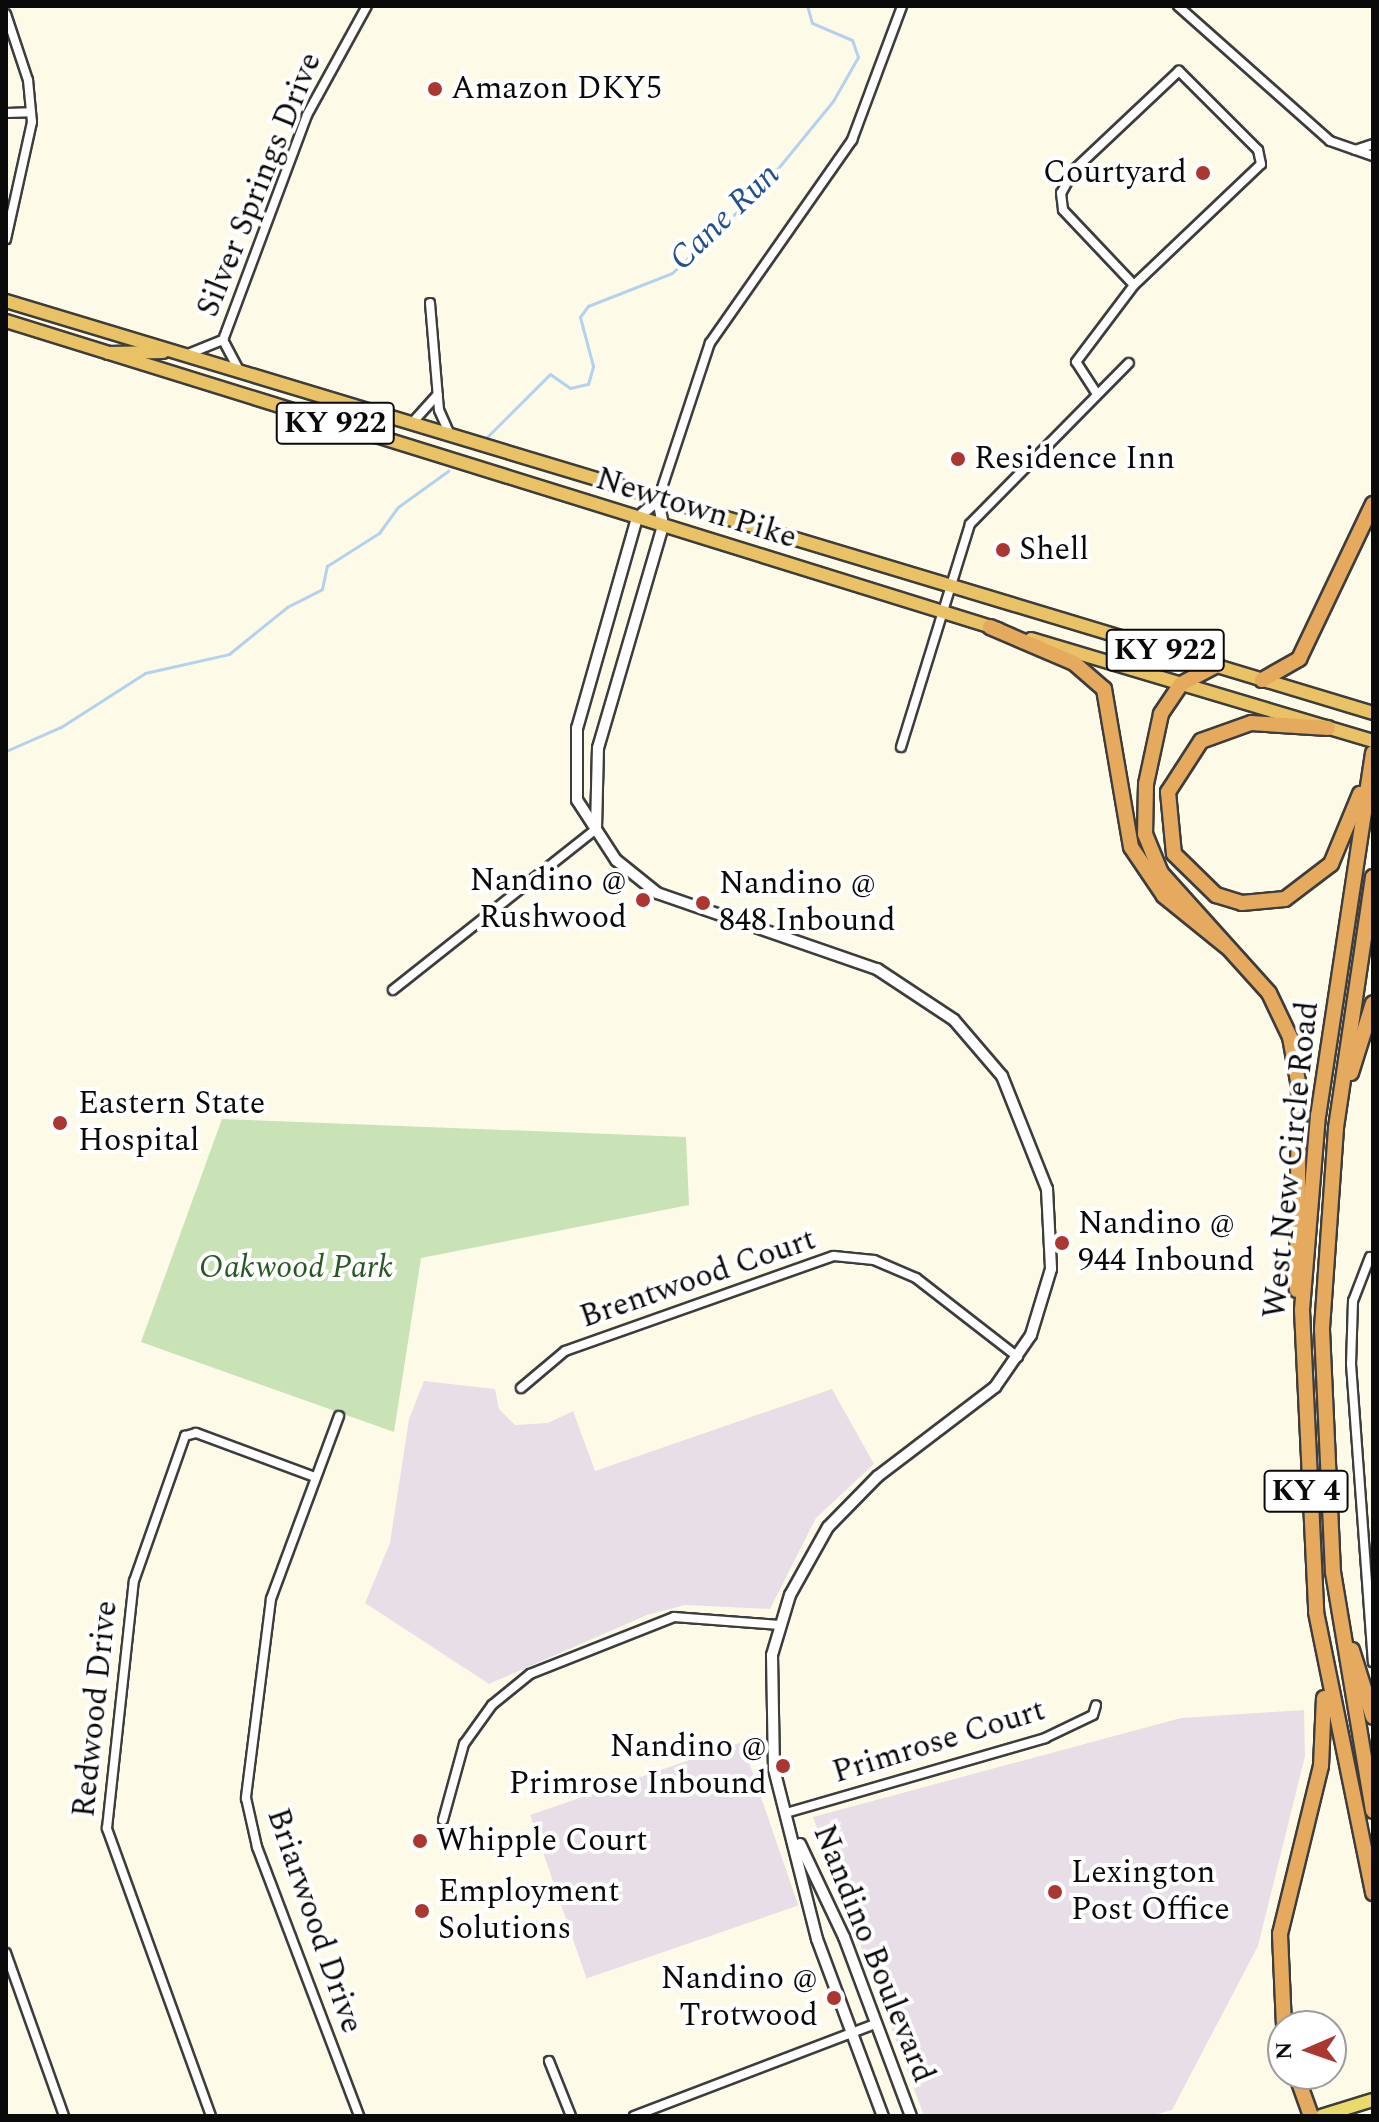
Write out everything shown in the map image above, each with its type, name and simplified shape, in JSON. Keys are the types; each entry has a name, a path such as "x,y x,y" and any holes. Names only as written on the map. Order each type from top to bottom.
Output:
{"highway":[{"name":"Newtown Pike","path":"6,301 457,440 1373,713"},
{"name":"Newtown Pike","path":"6,321 938,612 1373,741"},
{"path":"108,353 171,352"},
{"path":"1262,680 1299,659 1373,504"},
{"path":"990,627 1074,663 1104,689 1131,847 1164,896 1227,947"},
{"path":"1217,665 1181,684 1154,736 1145,834 1161,873 1282,1014 1296,1063 1295,1281 1302,1310"},
{"path":"1328,728 1242,724 1188,753 1165,810 1174,854 1192,878 1242,903 1271,902 1310,886 1347,836 1373,752"},
{"name":"West New Circle Road","path":"1325,1670 1310,1545 1302,1310 1318,1115 1373,752"},
{"name":"West New Circle Road","path":"1333,1572 1322,1330 1336,1128 1373,877"},
{"path":"1336,1128 1373,1003"},
{"path":"1333,1572 1373,1717"},
{"name":"KY 4","path":"1333,1572 1373,1811"},
{"path":"1283,2010 1280,1934 1321,1766 1325,1670"},
{"name":"KY 4","path":"1325,1670 1373,1893"},
{"path":"1302,2090 1311,2116"}],"main road":[{"path":"1321,2116 1373,2100"}],"street":[{"name":"Silver Springs Drive","path":"250,376 230,361 223,340 321,83 367,6"},
{"path":"393,990 596,829 601,731 663,525 658,500 710,343 852,140 902,6"},
{"path":"1178,6 1289,108 1351,151 1373,156"},
{"path":"6,14 31,112 29,154 6,239"},
{"path":"1097,394 1076,362 1134,285 1261,164 1258,150 1179,71 1074,170 1061,193 1063,210 1134,285"},
{"path":"6,113 31,112"},
{"path":"1351,151 1373,144"},
{"path":"430,303 438,394 446,431 457,440"},
{"name":"Silver Springs Drive","path":"171,352 197,354 223,340"},
{"path":"901,747 938,612 980,508 1129,363"},
{"path":"408,425 438,394"},
{"path":"637,518 658,500"},
{"name":"Nandino Boulevard","path":"637,518 573,749 574,792 616,860 657,893 877,969 946,1014 988,1056 1019,1110 1053,1220 1047,1289 1018,1357 995,1387 843,1509 802,1569 780,1625 767,1703 786,1813 807,1873 852,2031 883,2116"},
{"name":"Brentwood Court","path":"521,1388 548,1359 590,1341 834,1256 874,1260 916,1278 1018,1357"},
{"path":"1370,1257 1353,1301 1351,1364 1373,1662"},
{"name":"Briarwood Drive","path":"339,1416 271,1599 246,1798 257,1847 359,2116"},
{"name":"Redwood Drive","path":"211,2116 107,1828 134,1581 189,1434 315,1477"},
{"path":"443,1820 464,1744 492,1705 530,1674 674,1617 780,1625"},
{"name":"Primrose Court","path":"786,1813 1045,1738 1093,1715 1096,1705"},
{"name":"Nandino Boulevard","path":"807,1873 875,2024 911,2116"},
{"path":"6,1953 64,2116"},
{"path":"634,2116 875,2024"},
{"path":"549,2061 571,2116"}],"shaded area":[{"path":"424,1381 495,1389 499,1409 515,1425 548,1423 573,1411 595,1471 832,1389 874,1464 816,1518 770,1609 685,1605 647,1615 489,1684 365,1603 390,1543 409,1419"},
{"path":"1304,1710 1305,1756 1258,1946 1172,2110 1150,2116 924,2116 813,1817 1181,1718"},
{"path":"742,1742 798,1906 587,1979 530,1815"}],"green space":[{"name":"Oakwood Park","path":"222,1119 686,1137 689,1205 421,1258 394,1432 141,1342"}],"waterway":[{"name":"Cane Run","path":"487,437 550,374 570,388 588,384 593,366 580,317 588,306 672,273 761,189 833,101 858,57 852,40 812,23 807,6"},
{"name":"Cane Run","path":"6,751 61,727 145,673 229,654 287,607 322,589 327,566 379,533 398,507 448,471"}],"place":[{"name":"Amazon DKY5","path":"435,89"},
{"name":"Courtyard","path":"1203,173"},
{"name":"Residence Inn","path":"958,459"},
{"name":"Shell","path":"1003,550"},
{"name":"Nandino @ Rushwood","path":"643,900"},
{"name":"Nandino @ 848 Inbound","path":"703,903"},
{"name":"Eastern State Hospital","path":"60,1123"},
{"name":"Nandino @ 944 Inbound","path":"1062,1243"},
{"name":"Nandino @ Primrose Inbound","path":"783,1766"},
{"name":"Whipple Court","path":"420,1841"},
{"name":"Lexington Post Office","path":"1055,1892"},
{"name":"Employment Solutions","path":"422,1911"},
{"name":"Nandino @ Trotwood","path":"834,1998"}]}
